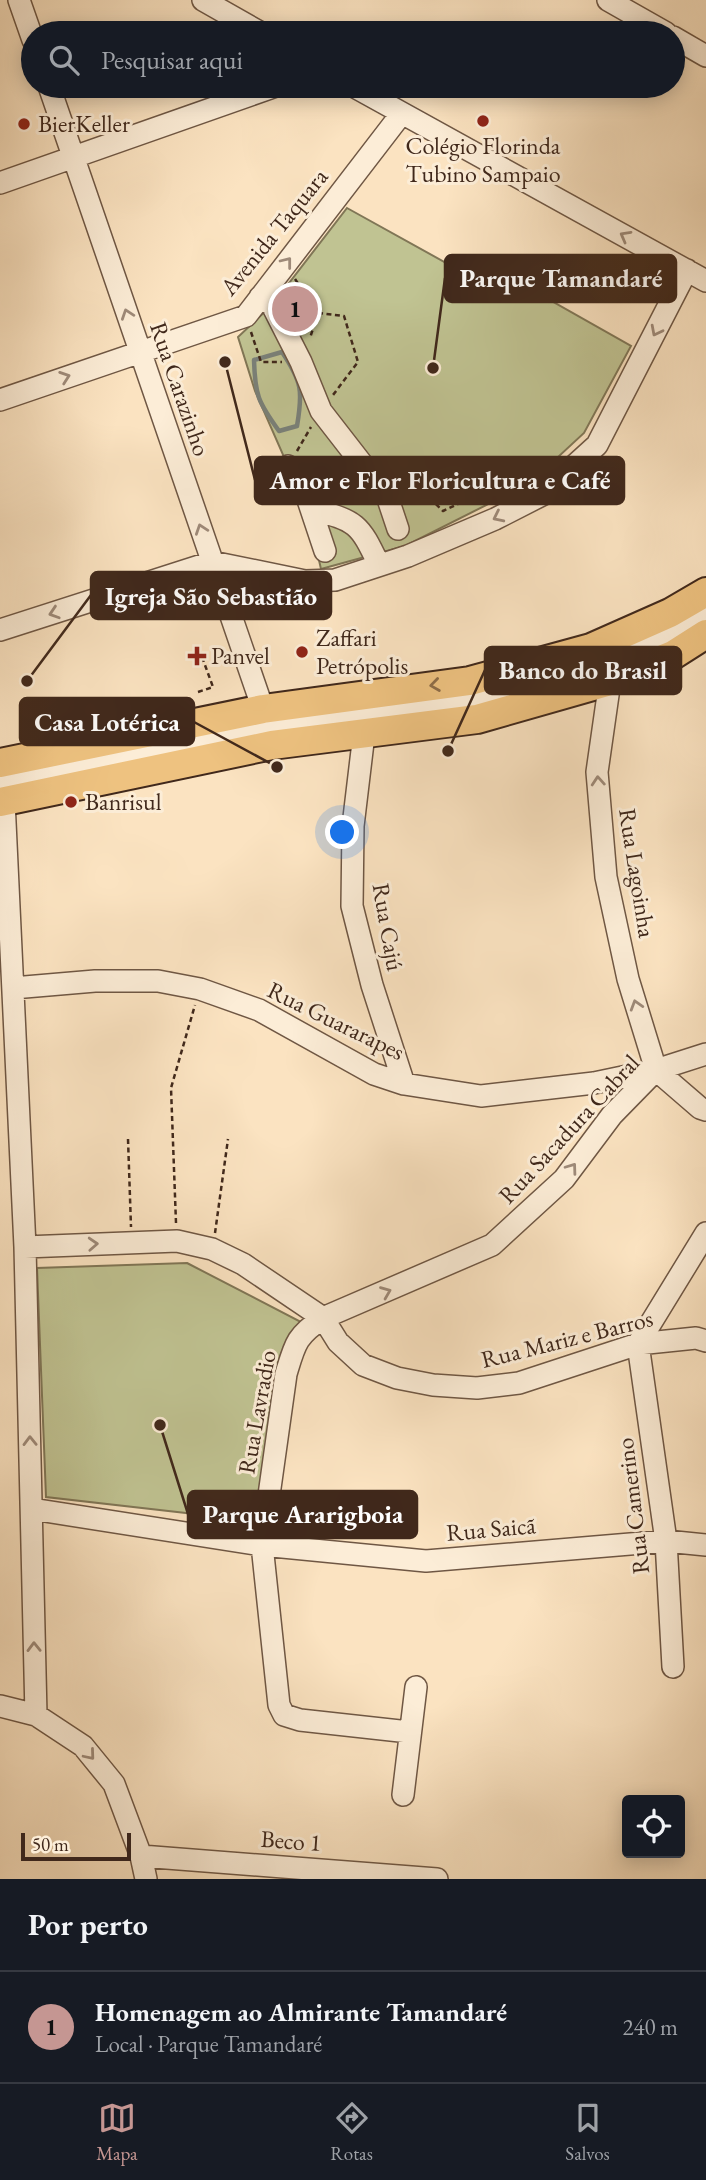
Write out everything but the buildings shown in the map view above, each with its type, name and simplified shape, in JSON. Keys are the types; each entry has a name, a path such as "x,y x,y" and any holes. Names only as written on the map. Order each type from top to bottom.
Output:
{"main road":[{"path":"0,763 263,709 483,677 591,648 670,613 706,592"},
{"path":"1,795 272,745 477,719 610,681 673,655 706,635"}],"street":[{"path":"19,0 26,21"},
{"path":"203,0 240,21"},
{"path":"608,0 645,21"},
{"path":"685,44 706,56"},
{"name":"Rua Carazinho","path":"53,98 263,709"},
{"path":"0,183 242,98"},
{"path":"375,98 706,281"},
{"name":"Avenida Taquara","path":"0,400 246,316 402,113"},
{"path":"0,630 212,562 305,582 335,580 408,556 495,519 542,495 597,445 687,270"},
{"path":"260,297 272,305 301,362 321,411 387,496 398,529"},
{"path":"288,466 301,480 325,551"},
{"path":"311,509 346,518 365,534 379,565"},
{"path":"36,1715 25,1247 8,1104 13,988 1,795 187,744 267,727 474,700 600,664 671,634 706,613"},
{"name":"Rua Lagoinha","path":"610,681 597,772 606,877 628,979 656,1070"},
{"path":"187,744 263,709"},
{"name":"Rua Cajú","path":"364,734 353,826 352,906 372,985 404,1084"},
{"path":"187,744 272,745"},
{"name":"Rua Guararapes","path":"13,988 95,981 158,981 200,989 259,1010 374,1074 404,1084 481,1096 594,1083 656,1070"},
{"name":"Rua Sacadura Cabral","path":"323,1318 492,1245 564,1179 611,1115 656,1070 706,1054"},
{"path":"656,1070 700,1108 706,1110"},
{"path":"594,1083 611,1115"},
{"path":"638,1344 706,1233"},
{"name":"Rua Mariz e Barros","path":"25,1247 177,1241 212,1249 243,1264 323,1318 338,1342 363,1365 397,1378 433,1385 477,1388 519,1383 638,1344 696,1338 706,1341"},
{"name":"Rua Lavradio","path":"323,1318 304,1330 294,1348 286,1374 262,1545 279,1705 284,1715 300,1720 410,1732"},
{"name":"Rua Camerino","path":"638,1344 666,1541 673,1667"},
{"name":"Rua Saicã","path":"32,1509 262,1545 426,1561 666,1541 706,1545"},
{"path":"403,1795 416,1687"},
{"path":"0,1706 36,1715 83,1746 114,1784 141,1856 146,1879"},
{"name":"Beco 1","path":"141,1856 438,1879"}],"path":[{"path":"318,313 344,316 358,362 339,386"},
{"path":"387,496 416,485 443,511 483,492"},
{"path":"198,646 207,678 213,687 198,692"},
{"path":"177,1241 171,1088 192,1014"},
{"path":"128,1139 132,1242"},
{"path":"212,1249 228,1139"}],"green space":[{"path":"347,208 466,274 479,260 631,346 584,433 530,483 405,546 321,569 314,538 288,466 255,391 238,337 272,305"},
{"path":"187,1263 303,1323 265,1522 46,1497 37,1268"}],"waterway":[{"path":"282,352 297,379 300,404 297,426 279,431 259,398 254,360 282,352"}],"place":[{"name":"Colégio Florinda Tubino Sampaio","path":"483,121"},
{"name":"BierKeller","path":"24,124"},
{"name":"Homenagem ao Almirante Tamandaré","path":"295,309"},
{"name":"Amor e Flor Floricultura e Café","path":"225,362"},
{"name":"Parque Tamandaré","path":"433,368"},
{"name":"Zaffari Petrópolis","path":"302,652"},
{"name":"Panvel","path":"197,656"},
{"name":"Igreja São Sebastião","path":"27,681"},
{"name":"Banco do Brasil","path":"448,751"},
{"name":"Casa Lotérica","path":"277,767"},
{"name":"Banrisul","path":"71,802"},
{"name":"Parque Ararigboia","path":"160,1425"}]}
